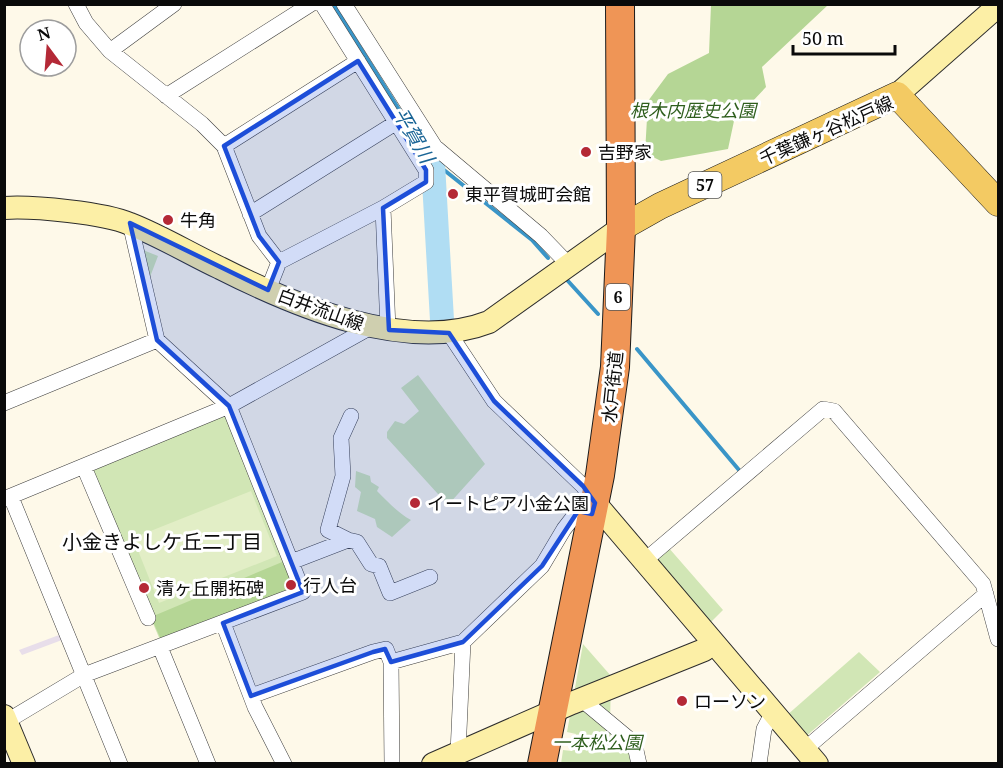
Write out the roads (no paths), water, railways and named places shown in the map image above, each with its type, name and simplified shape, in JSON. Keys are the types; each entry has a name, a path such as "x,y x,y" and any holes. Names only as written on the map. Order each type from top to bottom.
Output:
{"highway":[{"name":"水戸街道","path":"542,764 604,455 615,367 621,228 620,4"}],"main road":[{"path":"897,95 999,6"},
{"name":"千葉鎌ヶ谷松戸線","path":"621,228 660,206 897,95 999,204"},
{"name":"白井流山線","path":"4,208 44,209 130,223 268,290 379,328 449,333 489,322 621,228"},
{"path":"594,509 644,562 810,757"},
{"path":"433,764 581,699 704,650 713,643"},
{"path":"5,720 24,764"}],"street":[{"path":"76,4 86,23 110,51 224,146 259,236 279,262"},
{"path":"110,51 174,4"},
{"path":"166,96 311,4"},
{"path":"268,290 279,262 383,208 426,182 426,170 322,4"},
{"path":"344,4 435,147 541,236 569,265"},
{"path":"224,146 358,61"},
{"path":"250,214 397,122"},
{"path":"120,764 8,498 229,406 379,328 383,208"},
{"path":"5,720 84,675 303,592 229,406 157,340 130,223"},
{"path":"390,662 463,642 542,566 564,529 578,511 594,509 583,486 494,401 449,333"},
{"path":"4,403 157,340"},
{"path":"644,562 823,409 834,411 983,584 999,639"},
{"path":"351,416 341,438 344,476 328,530 357,542 371,564 379,566 390,593 430,577"},
{"path":"84,466 148,618"},
{"path":"291,562 348,540"},
{"path":"810,757 986,594"},
{"path":"223,623 251,696 284,764"},
{"path":"458,753 463,642"},
{"path":"160,647 208,764"},
{"path":"251,696 386,649 390,662 392,764"},
{"path":"581,699 641,755"},
{"path":"759,764 764,729 772,714"}],"waterway":[{"name":"平賀川","path":"333,4 433,164 439,166 532,240 548,258"},
{"name":"平賀川","path":"433,164 442,320"},
{"path":"568,281 598,314"},
{"path":"637,349 739,470"}],"place":[{"name":"吉野家","path":"586,152"},
{"name":"東平賀城町会館","path":"453,194"},
{"name":"牛角","path":"168,220"},
{"name":"イートピア小金公園","path":"415,503"},
{"name":"行人台","path":"291,585"},
{"name":"清ヶ丘開拓碑","path":"144,588"},
{"name":"ローソン","path":"682,701"}],"district":[{"name":"小金きよしケ丘二丁目","path":"162,541"}],"park label":[{"name":"根木内歴史公園","path":"693,110"},
{"name":"一本松公園","path":"597,742"}]}
